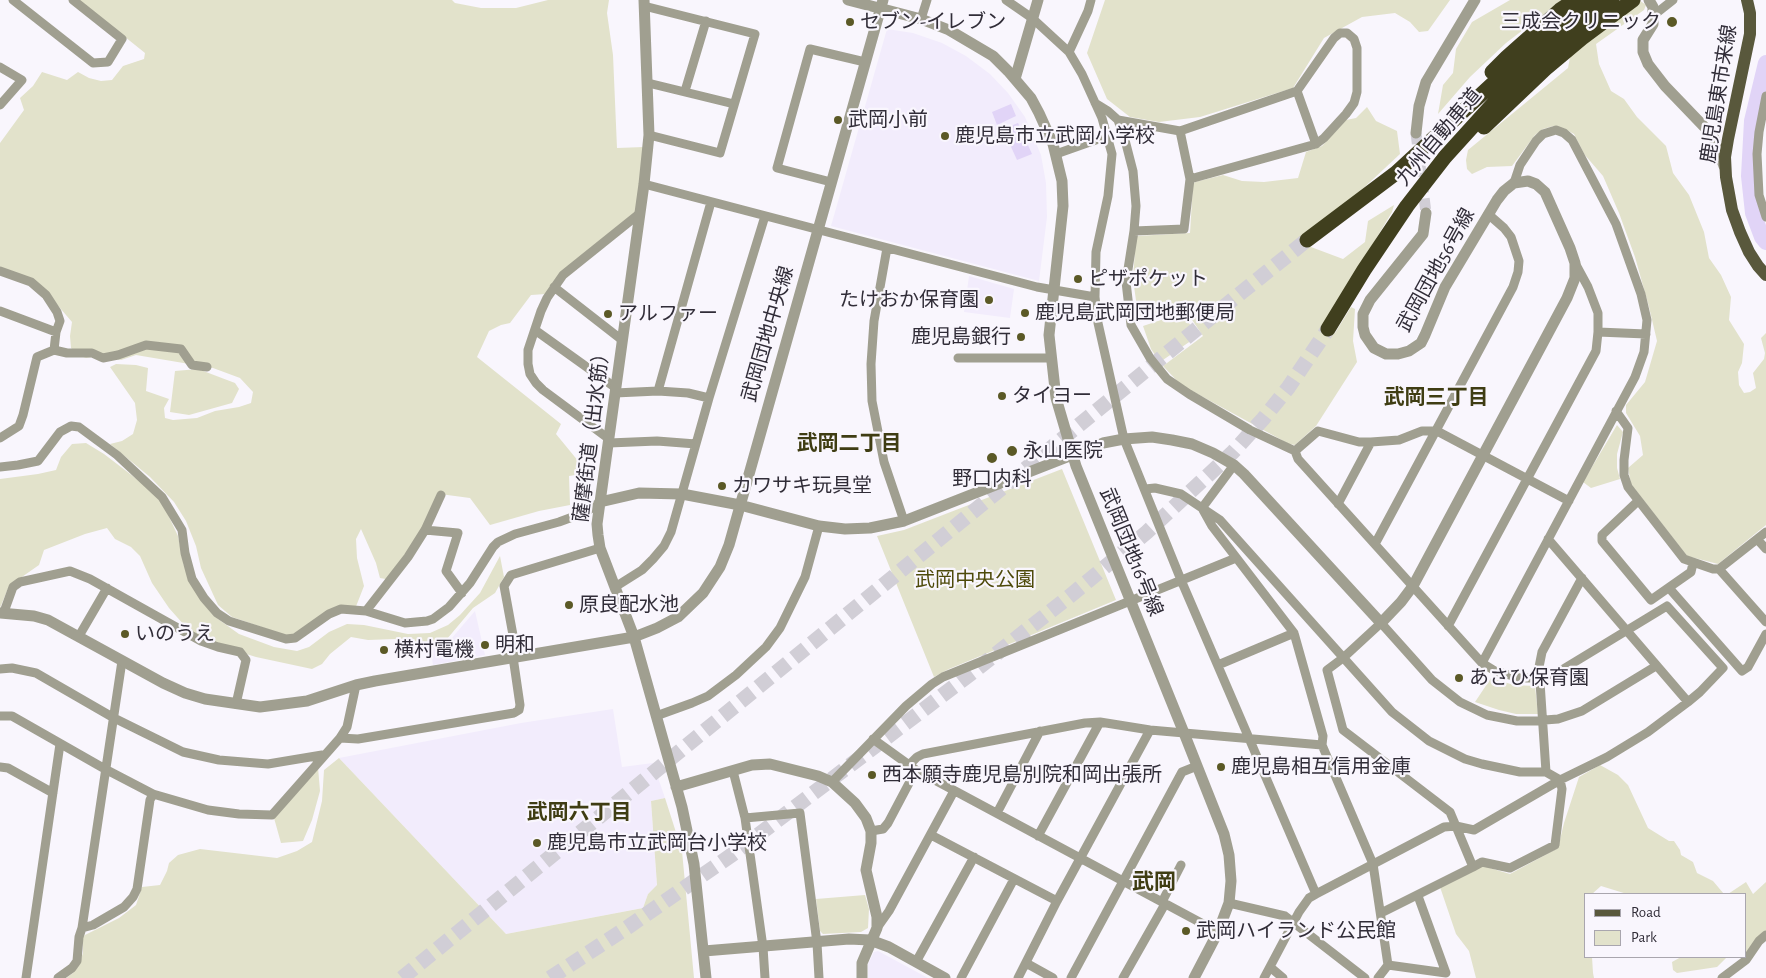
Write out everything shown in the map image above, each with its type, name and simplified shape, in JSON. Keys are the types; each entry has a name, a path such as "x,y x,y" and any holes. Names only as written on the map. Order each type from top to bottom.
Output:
{"highway":[{"path":"1571,24 1575,0"},
{"name":"九州自動車道","path":"1328,329 1364,270 1407,206 1463,136 1594,0"},
{"name":"九州自動車道","path":"1308,240 1396,173 1488,87 1571,24 1612,0"},
{"path":"1571,24 1633,0"}],"main road":[{"name":"鹿児島東市来線","path":"1747,0 1750,14 1750,34 1728,139 1725,170 1732,210 1740,232 1749,252 1766,275"}],"street":[{"path":"13,0 93,63 108,62 122,39 73,0"},
{"name":"武岡団地16号線","path":"848,0 882,4 921,19 949,30 993,56 1016,79 1031,98 1056,154 1062,181 1063,206 1049,335 1050,358 1056,398 1072,455 1224,834 1229,855 1231,881 1229,903 1218,932 1194,978"},
{"path":"921,19 927,0"},
{"path":"1006,0 1032,18 1068,52 1082,74 1102,118 1112,154 1110,180 1096,252 1095,297 1098,323 1124,439 1248,739 1316,894"},
{"path":"1016,79 1038,0"},
{"path":"1068,52 1088,11 1091,0"},
{"path":"1416,133 1419,106 1426,82 1475,0"},
{"path":"1649,0 1653,7 1653,24 1643,40 1642,52 1648,64 1665,86 1712,136 1725,170"},
{"path":"1654,15 1673,0"},
{"path":"644,3 755,34 720,153 649,135"},
{"name":"薩摩街道（出水筋）","path":"644,3 649,135 640,214 597,524 600,548 634,637 676,787 694,864 706,978"},
{"name":"武岡団地中央線","path":"2,613 48,620 185,693 205,699 260,707 307,701 356,685 634,637 678,617 703,593 725,557 882,4"},
{"path":"685,91 706,21"},
{"path":"1118,120 1180,130 1296,91 1334,38 1340,33 1347,33 1354,39 1357,48 1357,92 1354,103 1346,114 1316,144 1190,179"},
{"path":"831,182 777,168 810,50 865,62"},
{"path":"0,66 22,80 0,105"},
{"path":"648,83 734,104"},
{"path":"1296,91 1316,144"},
{"path":"1766,96 1757,154 1759,195 1766,217"},
{"path":"1095,103 1108,110 1118,120 1132,171 1136,206 1126,282 1131,325 1150,358 1167,378 1189,394 1250,430 1295,451 1298,460 1482,663 1495,671 1508,675 1520,678 1539,678 1560,671 1668,606 1723,668 1688,702 1624,747 1560,780 1474,830 1456,826 1444,827 1309,898 1298,912 1264,978"},
{"path":"1134,231 1184,229 1190,179 1180,130"},
{"path":"1448,626 1596,351 1598,332 1596,304 1575,263 1545,192 1536,184 1528,181 1514,183 1520,165 1536,141 1544,134 1556,130 1564,133 1572,140 1616,224 1645,306 1647,320 1644,352 1639,367 1482,663"},
{"path":"1056,154 1107,136"},
{"name":"武岡団地56号線","path":"1426,213 1423,234 1370,300 1363,314 1365,335 1374,348 1386,354 1398,354 1409,351 1421,343 1426,336 1444,287 1488,214 1504,191 1514,183"},
{"path":"644,184 1053,290 1095,297"},
{"path":"658,391 711,202"},
{"path":"640,214 563,275 554,287 541,311 528,350 530,374 542,390 609,441 657,441 696,444"},
{"path":"1374,544 1437,431 1513,287 1519,261 1511,237 1488,214"},
{"path":"615,587 642,570 664,546 671,532 709,398 765,216"},
{"path":"887,248 874,321 872,401 884,462 904,521"},
{"path":"1473,867 1450,812 1343,730 1327,670 1381,623 1413,586 1567,298 1575,278 1575,263"},
{"path":"0,271 31,282 46,295 57,312 60,321 56,332 54,350"},
{"path":"554,287 622,340"},
{"path":"0,311 56,332"},
{"path":"535,330 616,391 658,391 709,398"},
{"path":"1598,332 1646,334"},
{"path":"0,438 18,426 23,415 37,357 54,350 67,353 92,353 103,358 146,345 181,349 192,365 207,367"},
{"path":"958,358 1050,358"},
{"path":"1616,411 1628,428 1624,460 1624,475 1628,487 1684,559 1713,569 1719,569 1766,532"},
{"path":"0,467 38,461 60,432 71,426 79,427 118,455 162,497 182,530 185,553 192,579 204,598 217,613 229,621 286,640 295,638 329,614 341,609 352,608 366,611 405,623 427,621 440,614 462,593 498,542 515,534 559,522 586,512 600,502 639,493 682,494 740,505 820,526 845,529 870,528 904,521 1103,443 1152,437 1192,444 1234,465 1257,486 1432,680 1460,702 1487,715 1517,721 1558,719 1582,711 1656,666"},
{"path":"1295,451 1318,432 1359,442 1371,442 1399,440 1422,431 1437,431 1568,501"},
{"path":"1338,504 1371,442"},
{"path":"1202,508 1234,465"},
{"path":"1146,489 1155,488 1181,494 1220,520 1392,712 1429,741 1448,751 1482,764 1520,772 1546,772 1560,780 1562,789 1556,845 1510,868 1482,862 1418,896 1380,913"},
{"path":"366,611 408,557 425,530 441,495"},
{"path":"1638,501 1602,535 1602,541 1652,600 1690,572 1693,563"},
{"path":"1202,508 1212,526 1294,633 1323,736 1322,745 1373,864 1388,964 1378,978"},
{"path":"656,716 708,696 736,675 766,647 780,628 804,577 820,526"},
{"path":"425,530 458,533 446,570 462,593"},
{"path":"1548,539 1688,702"},
{"path":"1757,539 1766,549"},
{"path":"340,738 358,739 514,713 519,710 520,705 513,657 515,646 504,586 511,575 600,548"},
{"path":"832,782 921,693 951,673 1236,558"},
{"path":"1719,569 1766,622"},
{"path":"2,613 13,587 20,582 70,571 107,588 201,641 240,652 246,660 236,704"},
{"path":"1546,772 1539,667 1542,652 1582,578"},
{"path":"79,636 107,588"},
{"path":"1669,588 1742,671 1748,667 1766,634"},
{"path":"1218,664 1294,633"},
{"path":"58,978 72,968 77,960 122,661"},
{"path":"0,669 12,668 36,673 114,718 183,752 219,760 268,764 322,755"},
{"path":"0,716 12,716 153,794 208,810 239,814 272,815 322,755 340,738 346,726 356,685"},
{"path":"871,831 883,829 888,823 917,757 1040,731 1100,722 1150,730 1322,745"},
{"path":"1038,836 1100,722"},
{"path":"1018,978 1057,901 1150,730"},
{"path":"997,813 1040,731"},
{"path":"873,739 912,768 1218,932"},
{"path":"26,978 60,744"},
{"path":"676,787 752,765 770,764 818,776 832,782 855,803 866,818 871,831 871,843 866,870 876,910 876,928"},
{"path":"1071,978 1182,772 1197,766"},
{"path":"0,767 8,768 53,793"},
{"path":"733,771 745,818 763,947 765,978"},
{"path":"862,978 862,963 870,940 876,928 889,911 954,791"},
{"path":"82,928 93,925 124,907 133,897 137,889 150,800 153,794"},
{"path":"745,818 800,813 820,978"},
{"path":"931,835 1057,901"},
{"path":"916,962 974,857"},
{"path":"1123,978 1163,904 1181,865"},
{"path":"961,978 1014,879"},
{"path":"1388,964 1446,973 1418,896"},
{"path":"1229,903 1285,916 1365,978"},
{"path":"1722,978 1746,960 1766,935"},
{"path":"704,951 849,939 870,940 879,942 945,978"},
{"path":"1026,963 1053,978"},
{"path":"1270,967 1283,978"}],"shaded area":[{"name":"鹿児島市立武岡小学校","path":"887,29 913,33 942,43 966,56 990,74 1008,93 1025,117 1041,155 1046,183 1047,217 1039,281 831,226"},
{"path":"1011,104 1016,116 997,125 992,112"},
{"path":"1018,123 1032,154 1017,160 1003,129"},
{"name":"たけおか保育園","path":"969,276 1014,289 1010,318 964,312"},
{"path":"475,611 485,655 433,665 430,646 451,639"},
{"name":"鹿児島市立武岡台小学校","path":"613,709 622,767 653,763 665,798 651,801 657,886 648,894 643,908 506,934 339,758 521,723"},
{"path":"878,951 928,978 868,978 868,964 874,952"}],"green space":[{"path":"79,0 452,0 455,3 481,8 516,8 548,0 609,0 607,13 613,55 617,148 644,147 637,213 546,294 531,295 510,323 489,331 477,357 561,424 556,434 588,473 569,476 570,505 539,511 490,525 470,498 440,494 426,524 391,580 380,578 376,563 361,529 356,539 357,558 364,586 355,609 344,609 304,636 285,635 232,617 218,605 201,568 196,546 186,521 174,502 150,477 110,444 122,441 133,434 137,420 135,403 110,367 116,364 148,368 146,391 169,399 164,408 165,418 173,420 197,418 215,411 251,403 253,392 240,378 213,368 136,355 121,360 97,356 86,358 78,355 71,348 72,322 48,294 0,269 0,143 24,110 20,98 33,86 42,72 67,80 78,72 89,78 101,81 112,80 123,66 144,59 145,53"},
{"path":"1105,0 1450,0 1428,31 1419,32 1410,22 1395,13 1362,17 1324,38 1293,88 1200,117 1159,122 1130,117 1107,99 1087,53"},
{"path":"1510,0 1562,0 1506,43 1470,77 1438,114 1443,85 1453,73 1456,49 1472,22"},
{"path":"1639,0 1646,5 1644,10 1596,44 1599,64 1611,91 1624,99 1637,117 1666,146 1673,173 1689,195 1704,232 1709,258 1721,275 1731,297 1729,320 1744,344 1742,363 1738,372 1739,385 1744,393 1756,388 1753,373 1764,359 1765,353 1761,338 1766,333 1766,525 1718,564 1687,556 1631,484 1628,468 1643,455 1640,436 1626,413 1626,405 1645,382 1657,341 1635,257 1603,176 1584,154 1574,134 1554,126 1543,129 1535,135 1512,166 1487,167 1472,174 1467,169 1468,150 1568,68 1571,52"},
{"path":"1367,107 1376,121 1397,131 1400,154 1355,196 1303,237 1311,247 1343,259 1365,242 1368,221 1394,205 1392,212 1324,326 1335,333 1351,307 1355,309 1353,341 1357,362 1316,426 1295,445 1289,444 1181,385 1163,366 1203,336 1184,308 1139,322 1133,279 1136,236 1190,233 1193,184 1195,182 1223,175 1242,181 1264,182 1298,178 1306,152 1322,146 1346,120 1356,118"},
{"path":"1182,313 1198,336 1160,362 1151,349 1143,326"},
{"path":"198,369 235,383 239,389 232,403 189,415 170,412 175,371"},
{"path":"1617,425 1623,432 1617,454 1617,468 1620,479 1591,488 1583,482"},
{"path":"86,443 104,454 151,490 163,504 178,536 184,566 218,619 239,634 274,647 297,651 309,647 329,632 347,624 364,625 408,634 430,633 448,625 480,593 500,556 504,577 495,593 473,608 447,639 412,644 395,639 368,640 351,637 330,654 322,664 312,669 256,657 211,643 192,634 169,608 152,583 140,556 131,547 115,539 107,528 85,534 44,550 39,565 9,586 0,608 0,479 56,470 61,457 72,444"},
{"name":"武岡中央公園","path":"1062,469 1116,600 949,669 934,677 877,536 904,530"},
{"path":"1491,678 1514,685 1535,686 1538,714 1516,714 1475,702"},
{"path":"339,758 506,934 643,908 648,894 657,885 651,801 665,798 682,851 694,978 66,978 79,965 83,953 83,937 119,918 136,905 142,887 160,885 169,863 178,855 200,849 277,858 297,851 312,842 322,801 324,770"},
{"path":"1600,765 1618,775 1628,785 1648,828 1669,841 1674,841 1681,855 1693,862 1697,873 1713,881 1723,893 1624,893 1601,886 1593,893 1584,893 1584,958 1592,958 1594,978 1476,978 1469,951 1456,934 1440,887 1483,866 1510,874 1558,848 1579,777"},
{"path":"318,767 320,791 312,820 303,841 281,843 274,818"},
{"path":"1746,882 1753,894 1766,882 1766,931 1746,956 1746,893 1730,893"},
{"path":"865,895 869,909 868,928 861,932 823,934 820,931 816,899"},
{"path":"1679,958 1726,958 1717,967 1677,973 1673,970 1672,962"}],"waterway":[{"path":"1766,63 1752,121 1749,176 1753,213 1762,237 1766,242"}],"tunnel":[{"path":"1416,133 1426,213"},
{"path":"402,978 1307,240"},
{"path":"550,978 628,927 733,854 977,669 1070,596 1147,532 1233,452 1263,419 1288,388 1328,329"}],"place":[{"name":"セブン-イレブン","path":"850,22"},
{"name":"三成会クリニック","path":"1672,22"},
{"name":"武岡小前","path":"838,120"},
{"name":"鹿児島市立武岡小学校","path":"945,136"},
{"name":"ピザポケット","path":"1078,279"},
{"name":"たけおか保育園","path":"989,300"},
{"name":"鹿児島武岡団地郵便局","path":"1025,313"},
{"name":"アルファー","path":"608,314"},
{"name":"鹿児島銀行","path":"1021,337"},
{"name":"タイヨー","path":"1002,396"},
{"name":"永山医院","path":"1012,451"},
{"name":"野口内科","path":"992,458"},
{"name":"カワサキ玩具堂","path":"722,486"},
{"name":"原良配水池","path":"569,605"},
{"name":"いのうえ","path":"125,634"},
{"name":"明和","path":"485,645"},
{"name":"横村電機","path":"384,650"},
{"name":"あさひ保育園","path":"1459,678"},
{"name":"鹿児島相互信用金庫","path":"1221,767"},
{"name":"西本願寺鹿児島別院和岡出張所","path":"872,775"},
{"name":"鹿児島市立武岡台小学校","path":"537,843"},
{"name":"武岡ハイランド公民館","path":"1186,931"}],"district":[{"name":"武岡三丁目","path":"1436,398"},
{"name":"武岡二丁目","path":"849,444"},
{"name":"武岡六丁目","path":"579,813"},
{"name":"武岡","path":"1154,882"}]}
